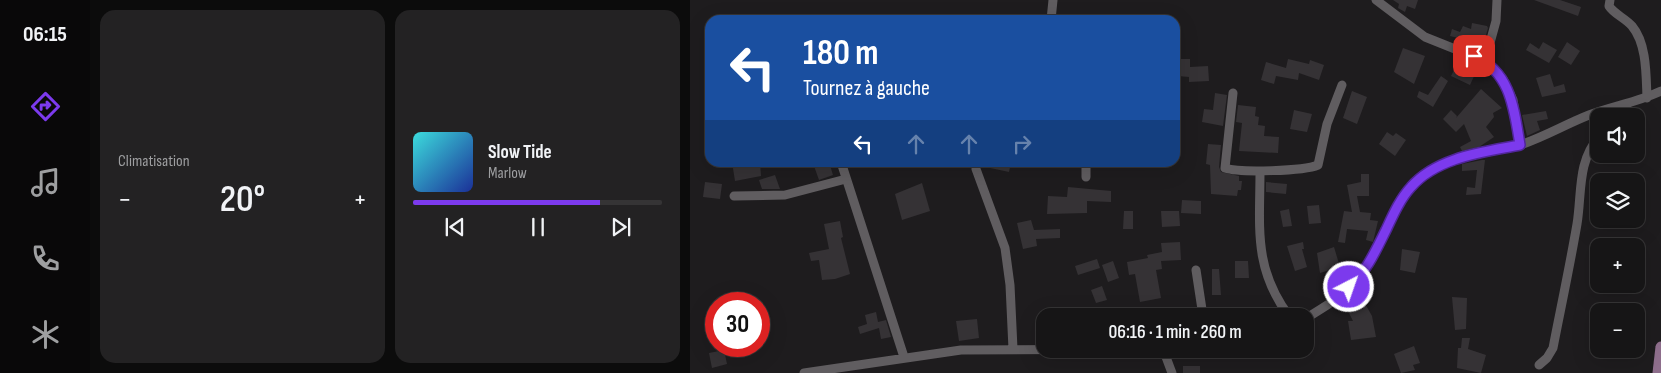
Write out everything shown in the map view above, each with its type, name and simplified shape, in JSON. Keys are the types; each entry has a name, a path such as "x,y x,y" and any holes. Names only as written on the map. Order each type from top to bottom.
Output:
{"main road":[{"path":"1658,373 1661,347"}],"street":[{"path":"1051,15 1052,0"},
{"path":"1376,0 1425,37 1485,61 1503,79 1513,100 1520,145"},
{"path":"1485,61 1496,21 1497,0"},
{"path":"1610,0 1609,6 1612,10 1621,15 1634,28 1640,40 1645,65 1647,98"},
{"path":"1233,92 1225,168 1260,171 1318,166 1327,124 1342,85"},
{"path":"1314,313 1337,298 1362,276 1399,203 1412,186 1426,173 1456,160 1520,145 1590,115 1647,98 1661,91"},
{"path":"1624,108 1628,104"},
{"path":"1539,365 1547,358 1553,348 1578,222 1580,182 1590,148"},
{"path":"842,167 904,357"},
{"path":"1086,167 1086,177"},
{"path":"976,169 1005,248 1010,285 1013,349"},
{"path":"1260,171 1262,262 1282,308"},
{"path":"734,196 785,195 846,179"},
{"path":"1196,270 1202,308"},
{"path":"804,373 961,350 1036,350"},
{"path":"1166,358 1172,373"}],"building":[{"path":"1393,0 1418,0 1415,9 1407,6 1405,12 1398,8 1399,4"},
{"path":"1534,0 1560,0 1581,7 1578,16"},
{"path":"1472,23 1487,26 1488,28 1483,45 1481,44 1478,52 1456,43 1458,38 1450,36 1452,29 1460,32 1463,26 1471,29"},
{"path":"1543,42 1557,50 1549,63 1526,50 1530,43 1539,49"},
{"path":"1567,42 1580,51 1571,65 1558,57"},
{"path":"1403,48 1425,56 1414,84 1394,72"},
{"path":"1180,59 1190,59 1190,67 1208,66 1209,81 1189,82 1189,77 1180,76"},
{"path":"1288,59 1309,64 1310,60 1324,65 1319,80 1299,73 1298,80 1276,76 1274,84 1261,80 1266,62 1286,68"},
{"path":"1457,64 1476,72 1470,85 1451,76"},
{"path":"1550,74 1554,87 1564,84 1566,92 1542,97 1536,78"},
{"path":"1441,76 1448,81 1433,107 1417,97 1419,91 1428,95"},
{"path":"1481,89 1502,108 1493,113 1494,117 1486,127 1494,137 1479,147 1462,151 1460,147 1471,141 1464,124 1456,132 1443,119 1451,110 1457,116 1456,118"},
{"path":"1352,91 1367,97 1357,124 1343,118"},
{"path":"1215,93 1227,95 1223,126 1202,122 1204,109 1213,110"},
{"path":"1238,105 1256,107 1255,116 1259,117 1258,125 1265,126 1264,136 1279,137 1278,153 1239,151 1242,123 1236,122"},
{"path":"1294,110 1312,114 1307,132 1290,129"},
{"path":"1546,111 1548,119 1537,121 1540,130 1527,136 1522,115"},
{"path":"1387,132 1393,136 1396,133 1406,140 1395,156 1379,144"},
{"path":"1208,144 1221,145 1219,167 1221,172 1239,176 1239,181 1242,181 1241,190 1238,190 1237,196 1211,194 1210,165 1206,164"},
{"path":"1485,160 1481,194 1466,195 1467,187 1475,188 1477,170 1462,171 1462,164"},
{"path":"733,167 760,167 761,176 735,181"},
{"path":"814,167 831,167 833,175 819,180"},
{"path":"986,167 1010,167 1009,172"},
{"path":"1361,174 1369,174 1369,196 1357,196 1360,212 1371,213 1370,220 1378,221 1373,242 1366,240 1368,231 1347,229 1345,243 1338,242 1344,211 1352,212 1347,185 1361,182"},
{"path":"775,175 780,189 762,189 759,180"},
{"path":"705,182 722,184 720,199 703,197"},
{"path":"1266,182 1287,184 1286,194 1266,192"},
{"path":"922,183 930,211 902,220 895,194"},
{"path":"1068,187 1111,191 1111,202 1087,201 1087,213 1047,214 1048,196 1067,197"},
{"path":"1182,200 1201,201 1201,214 1181,213"},
{"path":"1319,205 1321,223 1309,224 1307,206"},
{"path":"1289,209 1292,226 1283,227 1280,211"},
{"path":"1124,211 1133,211 1133,229 1123,229"},
{"path":"1161,211 1179,211 1180,226 1162,227"},
{"path":"1031,220 1034,230 1060,229 1060,238 1036,239 1037,246 1023,249 1017,223"},
{"path":"840,221 843,237 841,238 850,274 835,279 822,280 819,260 811,261 809,253 829,249 824,224"},
{"path":"1180,242 1181,260 1161,261 1162,269 1156,270 1161,298 1140,302 1135,274 1129,275 1127,262 1148,258 1147,255 1162,252 1161,243"},
{"path":"1303,242 1304,249 1302,249 1307,267 1295,271 1287,246"},
{"path":"1334,247 1340,267 1320,273 1317,253"},
{"path":"1402,249 1420,252 1415,273 1400,270"},
{"path":"1097,259 1100,268 1078,275 1075,266"},
{"path":"1113,261 1119,278 1108,282 1102,265"},
{"path":"1235,261 1248,261 1249,278 1235,278"},
{"path":"1212,269 1219,269 1221,295 1212,295"},
{"path":"1102,286 1107,300 1096,303 1091,290"},
{"path":"1452,297 1467,298 1466,329 1455,330"},
{"path":"1363,300 1372,316 1376,337 1351,340 1348,321 1353,321 1347,309"},
{"path":"876,312 878,322 886,320 891,337 881,339 879,328 860,334 858,327 867,324 865,315"},
{"path":"977,319 979,338 959,341 956,321"},
{"path":"1462,338 1470,338 1468,349 1486,355 1481,373 1457,368 1458,348 1461,348"},
{"path":"1414,346 1420,363 1413,365 1415,370 1401,373 1394,354"},
{"path":"710,357 726,357 727,364 712,368"},
{"path":"1183,366 1200,366 1200,373 1183,373"}],"route":[{"path":"1349,287 1362,276 1399,203 1412,186 1426,173 1448,162 1520,145 1513,100 1503,79 1485,61 1474,56"}]}
